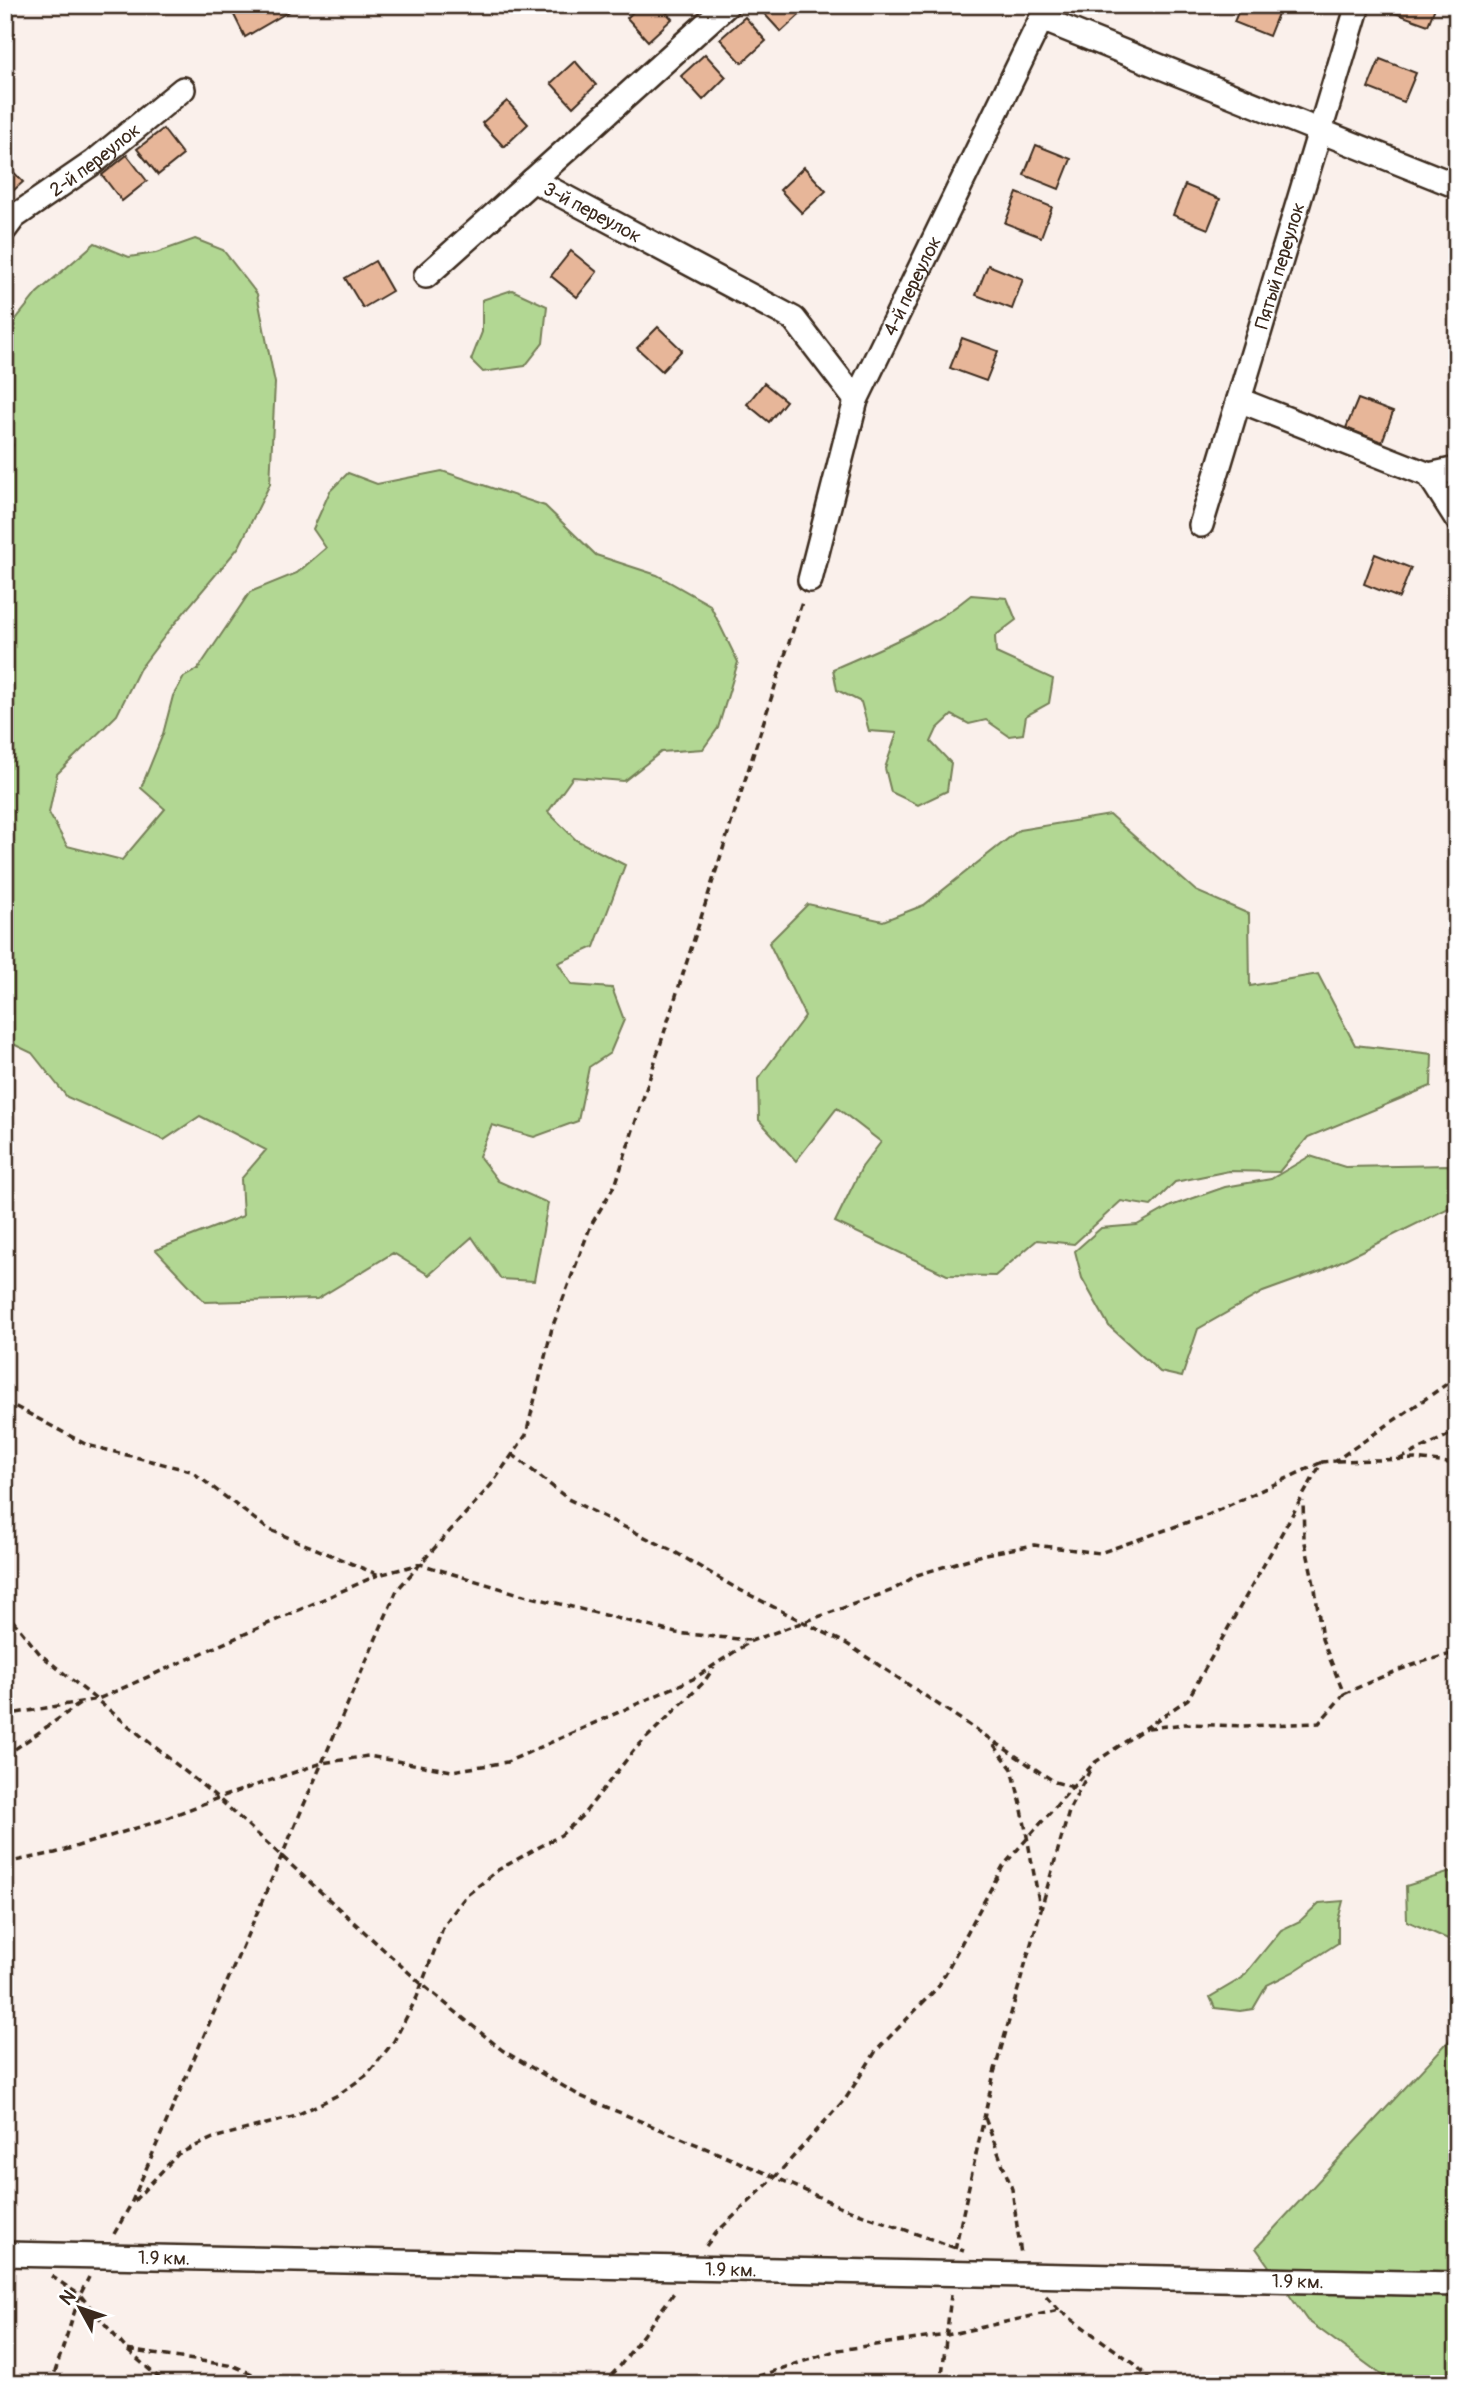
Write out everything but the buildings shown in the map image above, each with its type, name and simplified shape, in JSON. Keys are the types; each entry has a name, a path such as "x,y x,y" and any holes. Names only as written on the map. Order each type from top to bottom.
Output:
{"street":[{"name":"3-й переулок","path":"727,5 533,180 794,319 856,400"},
{"name":"Пятый переулок","path":"1200,525 1358,5"},
{"path":"1045,12 1321,131 1457,186"},
{"name":"4-й переулок","path":"810,580 856,400 1045,12"},
{"name":"2-й переулок","path":"5,229 13,217 94,162 184,89"},
{"path":"426,276 533,180"},
{"path":"1239,400 1429,475 1457,469"},
{"path":"1429,475 1457,519"},
{"name":"1.9 км.","path":"5,2254 1457,2284"}],"path":[{"path":"111,2239 130,2206 397,1590 491,1485 526,1435 552,1328 591,1225 616,1183 810,580"},
{"path":"1335,1461 1457,1377"},
{"path":"5,1401 87,1445 191,1471 268,1529 379,1575"},
{"path":"1398,1460 1457,1431"},
{"path":"512,1454 568,1499 673,1551 736,1588 847,1644 1055,1783 1073,1787"},
{"path":"5,1863 55,1853 146,1825 322,1763 368,1756 452,1771 507,1762 693,1679 751,1641 893,1590 917,1575 985,1554 1034,1545 1100,1553 1208,1515 1322,1462 1415,1459 1457,1464"},
{"path":"700,2255 716,2233 775,2177 846,2098 876,2051 938,1987 1003,1866 1094,1763 1188,1699 1322,1462"},
{"path":"1303,1497 1304,1538 1322,1639 1344,1693"},
{"path":"5,1715 98,1699 379,1575 420,1564 516,1593 676,1633 751,1641"},
{"path":"5,1611 40,1654 218,1798 421,1984 502,2050 580,2096 839,2206 966,2251"},
{"path":"1146,1728 1185,1724 1243,1726 1318,1723 1344,1693 1385,1674 1457,1653"},
{"path":"130,2206 178,2154 213,2138 293,2118 338,2095 368,2074 394,2041 417,1997 444,1925 466,1896 498,1870 561,1835 582,1816 635,1749 704,1682 716,1664"},
{"path":"5,1756 84,1702"},
{"path":"991,1741 1013,1769 1041,1911"},
{"path":"954,2260 984,2116 1070,1808 1094,1763"},
{"path":"984,2116 1012,2189 1021,2260"},
{"path":"51,2384 80,2295 92,2272"},
{"path":"48,2274 80,2295 127,2350 166,2384"},
{"path":"941,2384 951,2285"},
{"path":"603,2384 620,2366 676,2289"},
{"path":"1041,2291 1059,2310 1136,2365 1153,2384"},
{"path":"735,2384 838,2350 947,2335 1059,2310"},
{"path":"127,2350 234,2366 275,2384"},
{"path":"1143,2384 1147,2377"}],"green space":[{"path":"195,239 223,250 257,294 275,383 270,484 239,547 139,670 117,715 57,774 49,813 67,846 122,860 165,809 141,788 163,734 173,696 184,677 198,669 250,592 297,573 326,548 313,529 330,491 348,473 377,484 442,471 545,506 596,555 657,575 710,605 738,662 718,728 703,749 661,752 624,781 573,777 548,812 576,840 625,865 594,947 558,963 572,985 612,988 624,1020 610,1053 589,1067 578,1121 534,1137 492,1125 479,1156 498,1181 548,1203 534,1281 501,1279 472,1237 429,1275 393,1253 317,1299 205,1302 156,1250 243,1216 241,1179 266,1150 200,1116 164,1140 67,1097 32,1053 5,1040 5,464 13,445 5,429 5,356 13,323 37,293 95,243 129,257 156,253"},
{"path":"512,290 547,306 543,343 525,366 483,372 471,360 482,332 482,300"},
{"path":"971,595 1007,598 1016,620 995,636 996,653 1053,679 1049,703 1026,716 1023,734 1009,736 986,720 969,724 952,715 937,729 931,742 951,763 947,791 918,805 891,792 885,768 897,733 869,731 861,702 837,690 833,669 922,628"},
{"path":"1110,815 1196,891 1249,914 1250,986 1318,974 1355,1045 1432,1054 1431,1086 1308,1137 1279,1172 1229,1171 1175,1182 1151,1206 1121,1201 1074,1244 1037,1240 995,1276 947,1275 835,1222 862,1167 881,1142 837,1108 796,1161 759,1120 758,1079 805,1016 769,943 808,904 883,921 924,905 1019,830"},
{"path":"1310,1156 1345,1167 1448,1165 1457,1185 1457,1204 1321,1271 1263,1292 1198,1329 1182,1377 1160,1372 1109,1326 1082,1278 1075,1251 1101,1228 1137,1225 1171,1206 1225,1187 1271,1179"},
{"path":"1457,1870 1457,1943 1407,1921 1406,1886"},
{"path":"1343,1901 1338,1920 1338,1943 1267,1985 1253,2009 1240,2011 1215,2008 1210,1997 1242,1978 1281,1930 1300,1921 1319,1903"},
{"path":"1457,2032 1457,2384 1394,2384 1307,2320 1256,2248"}]}
